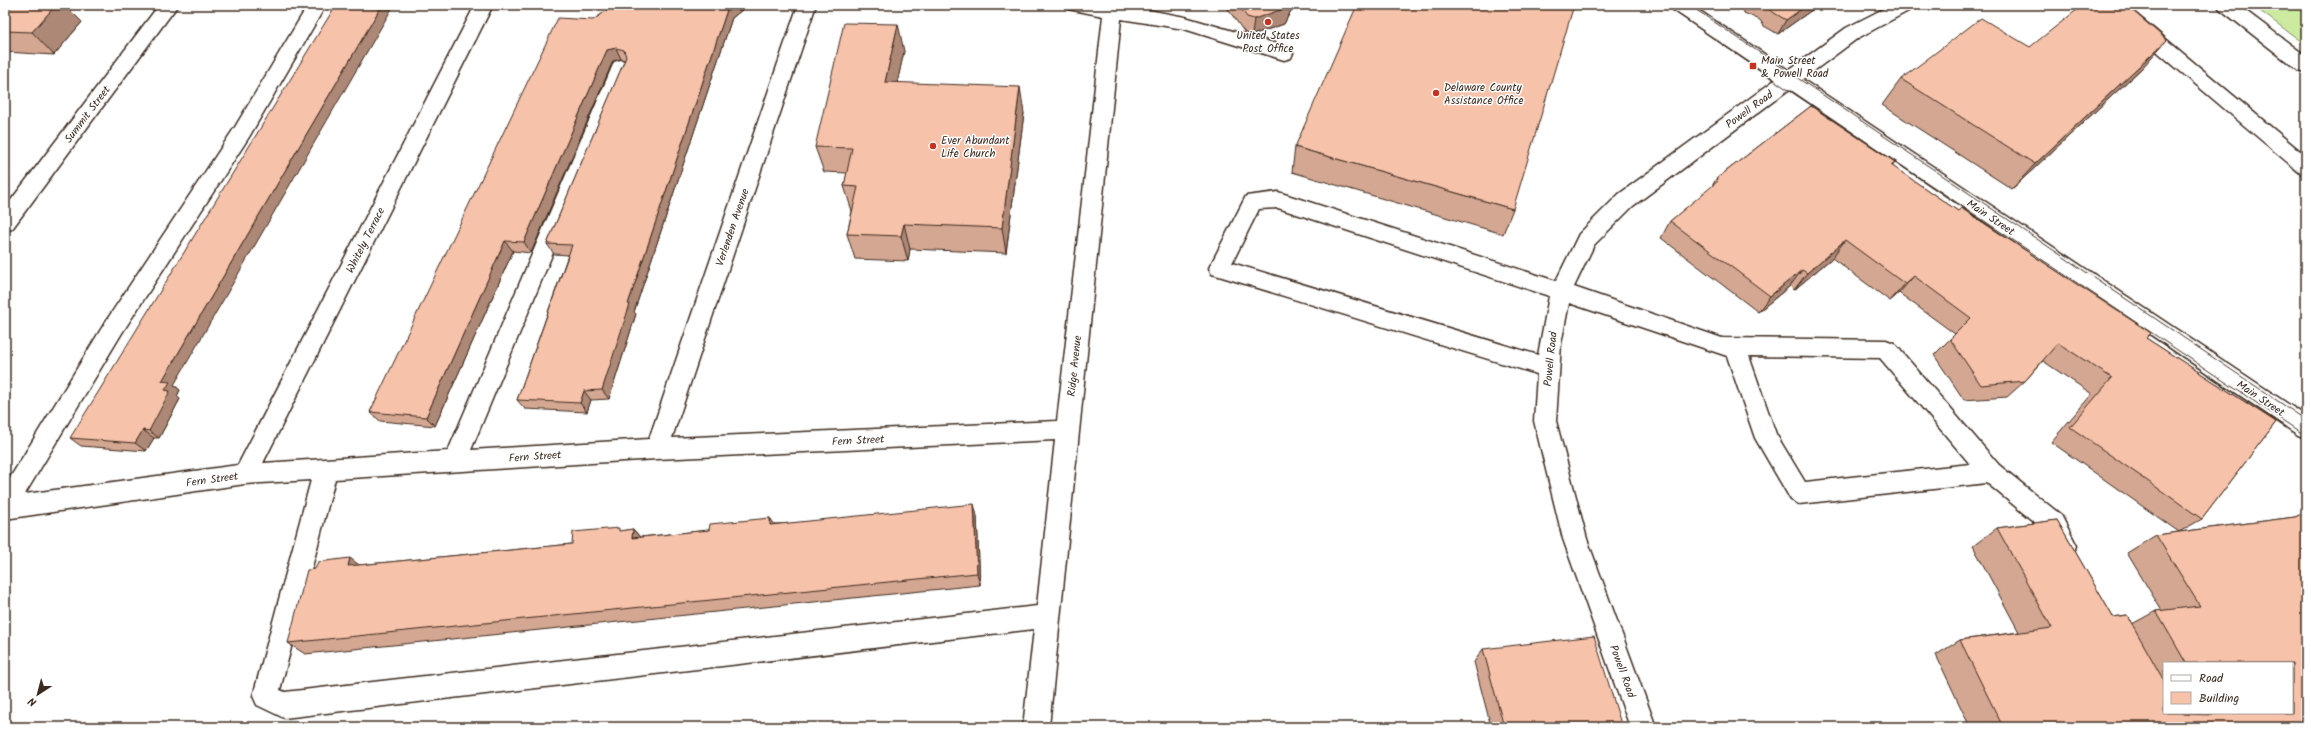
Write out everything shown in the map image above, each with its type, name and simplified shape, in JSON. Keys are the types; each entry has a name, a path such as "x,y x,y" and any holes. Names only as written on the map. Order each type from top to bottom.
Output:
{"street":[{"name":"Summit Street","path":"5,223 169,5"},
{"path":"5,507 114,327 242,132 318,5"},
{"name":"Whitely Terrace","path":"245,474 484,5"},
{"name":"Verlenden Avenue","path":"657,449 807,5"},
{"path":"1074,5 1113,8 1185,23 1284,53"},
{"name":"Main Street","path":"1678,5 1788,81 2306,428"},
{"name":"Powell Road","path":"1643,727 1575,539 1545,421 1550,344 1561,291 1586,240 1626,200 1852,33 1906,5"},
{"path":"2113,5 2306,168"},
{"path":"2226,5 2306,66"},
{"name":"Ridge Avenue","path":"1036,727 1113,8"},
{"path":"455,462 621,67"},
{"path":"1549,368 1219,268 1253,202 1278,200 1561,291 1722,346 1886,349 1991,472 2053,523 2075,564"},
{"path":"1736,347 1766,438 1799,493 1991,472"},
{"name":"Fern Street","path":"5,507 245,474 657,449 1067,430"},
{"path":"326,469 266,696 284,705 1048,616"}],"green space":[{"path":"2252,5 2306,5 2306,45"}],"building":[{"path":"5,5 56,5 32,32 5,31"},
{"path":"336,5 382,5 162,381 170,382 165,390 170,391 149,431 143,430 135,443 70,438"},
{"path":"615,5 730,5 728,7 628,304 630,304 602,390 584,391 580,403 517,400 572,245 547,244 626,57 624,50 616,48 607,50 524,242 505,241 426,417 370,412 558,18 593,20"},
{"path":"1238,5 1287,5 1286,8 1254,19 1247,17"},
{"name":"Delaware County Assistance Office","path":"1357,5 1574,5 1513,209 1295,147"},
{"path":"1767,5 1807,5 1786,20 1771,11"},
{"path":"2083,5 2126,5 2167,40 2035,164 1901,79 1981,18 2030,47"},
{"name":"Ever Abundant Life Church","path":"844,23 898,24 885,82 1020,87 1002,228 904,224 901,236 847,234 858,187 844,186 852,148 815,147"},
{"path":"1811,106 1895,162 1891,165 1958,211 1961,208 2151,333 2146,338 2276,422 2202,519 2070,427 2112,378 2058,343 2025,381 1981,385 1950,339 1971,318 1914,276 1905,284 1845,240 1807,273 1802,270 1770,296 1670,221 1718,181 1716,179"},
{"path":"974,504 977,573 288,643 307,570 315,569 318,562 350,558 348,566 572,544 573,532 619,528 619,531 633,529 632,538 709,530 710,524 770,518 770,525"},
{"path":"2306,512 2306,727 2003,727 1960,640 2052,628 1997,528 2057,520 2113,617 2127,615 2163,679 2163,714 2293,714 2293,662 2185,662 2156,611 2200,606 2156,535 2295,517"},
{"path":"1594,636 1622,727 1504,727 1483,649"}],"tram line":[{"path":"1665,5 1781,85 2306,436"},
{"path":"1689,5 2306,420"}],"place":[{"name":"United States Post Office","path":"1268,22"},
{"name":"Main Street & Powell Road","path":"1753,66"},
{"name":"Delaware County Assistance Office","path":"1436,93"},
{"name":"Ever Abundant Life Church","path":"933,146"}]}
